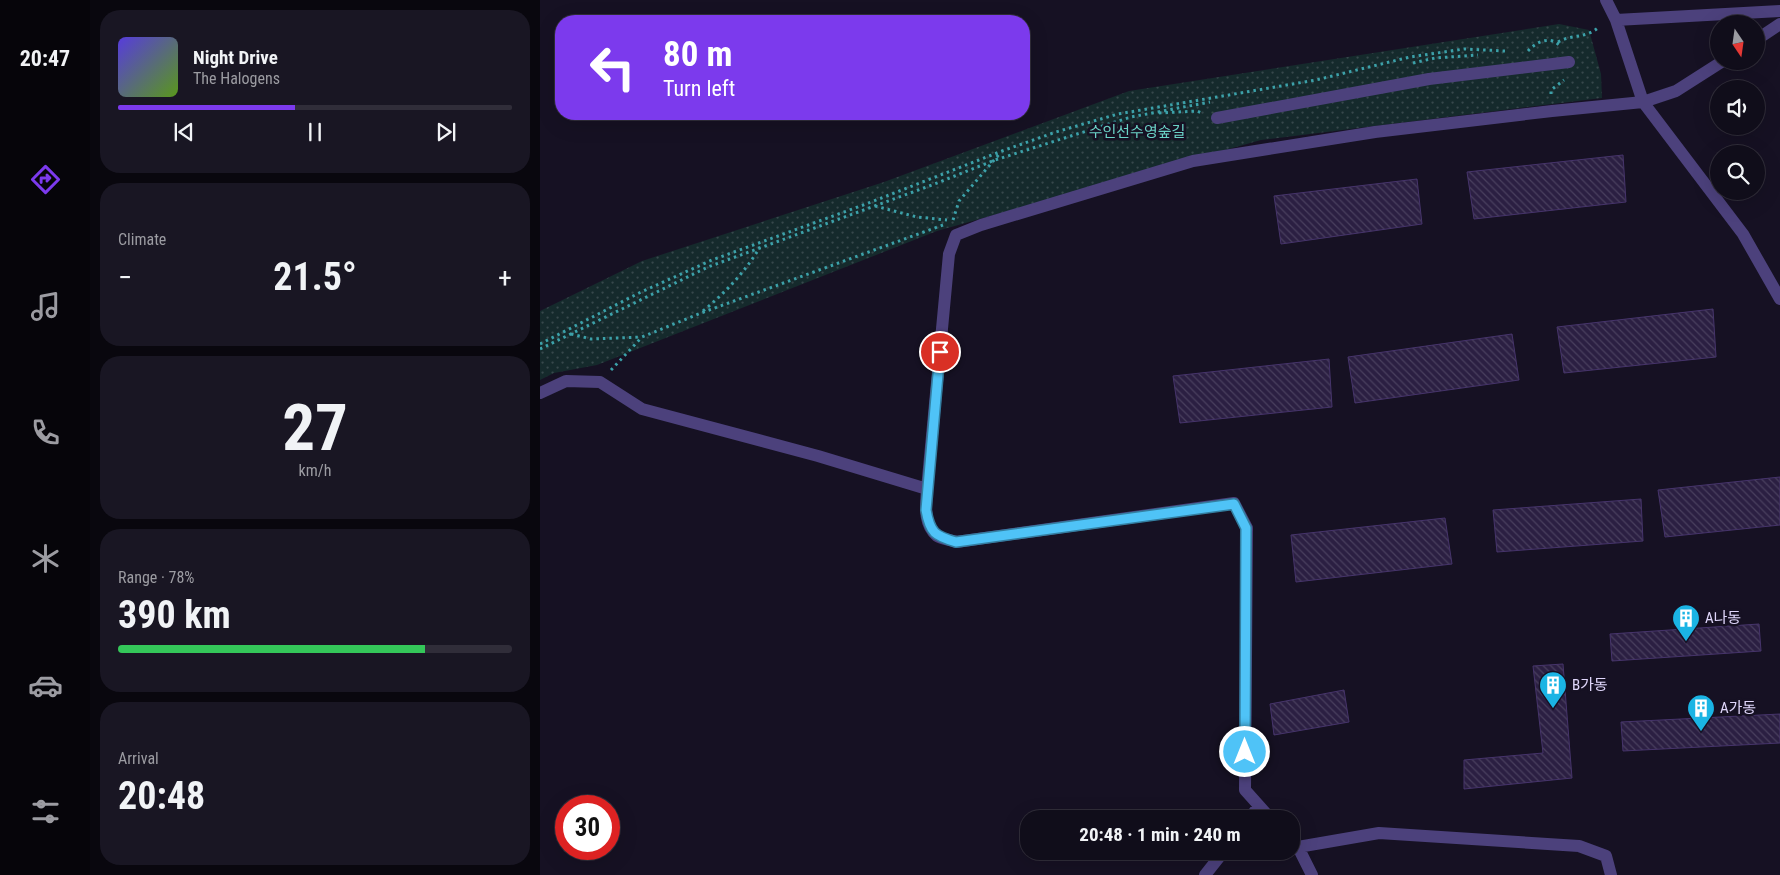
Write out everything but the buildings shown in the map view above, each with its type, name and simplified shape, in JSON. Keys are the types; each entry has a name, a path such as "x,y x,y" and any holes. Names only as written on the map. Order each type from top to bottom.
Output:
{"street":[{"path":"1606,0 1616,20 1643,102 1743,234 1780,299"},
{"path":"1616,20 1780,11"},
{"path":"1765,34 1780,24"},
{"path":"1217,118 1429,79 1569,62"},
{"path":"1263,810 1245,790 1246,528 1234,504 956,542 938,537 928,524 926,510 927,489 949,254 956,235 981,225 1193,161 1375,132 1643,102 1676,91 1710,69"},
{"path":"540,393 566,381 600,382 642,410 818,456 927,489"},
{"path":"1256,810 1259,806"},
{"path":"1300,843 1379,833 1579,846 1606,856 1611,875"},
{"path":"1300,853 1312,875"},
{"path":"1205,875 1217,860"}],"path":[{"path":"1558,42 1566,38 1585,36 1599,27"},
{"path":"540,344 639,293 712,260 1056,132 1118,114 1316,80 1410,58 1455,50 1509,52"},
{"path":"1408,64 1457,55 1484,55"},
{"path":"540,349 708,267 995,160 1131,116 1257,95"},
{"path":"1131,116 1175,111 1197,111 1217,118"},
{"path":"956,235 953,221 959,201 1002,151"},
{"path":"866,204 917,217 953,221"},
{"path":"570,334 591,339 642,337 701,313 953,221"},
{"path":"701,313 728,290 751,262 761,246"},
{"path":"600,382 642,337"}],"green space":[{"name":"수인선수영숲길","path":"1559,24 1589,30 1601,74 1602,98 1261,140 937,231 597,365 554,373 540,380 540,311 642,261 884,182 1129,91"}],"place":[{"name":"A나동","path":"1686,642"},
{"name":"B가동","path":"1553,709"},
{"name":"A가동","path":"1701,732"}],"route":[{"path":"940,352 926,510 928,524 938,537 956,542 1234,504 1246,528 1245,752"}]}
